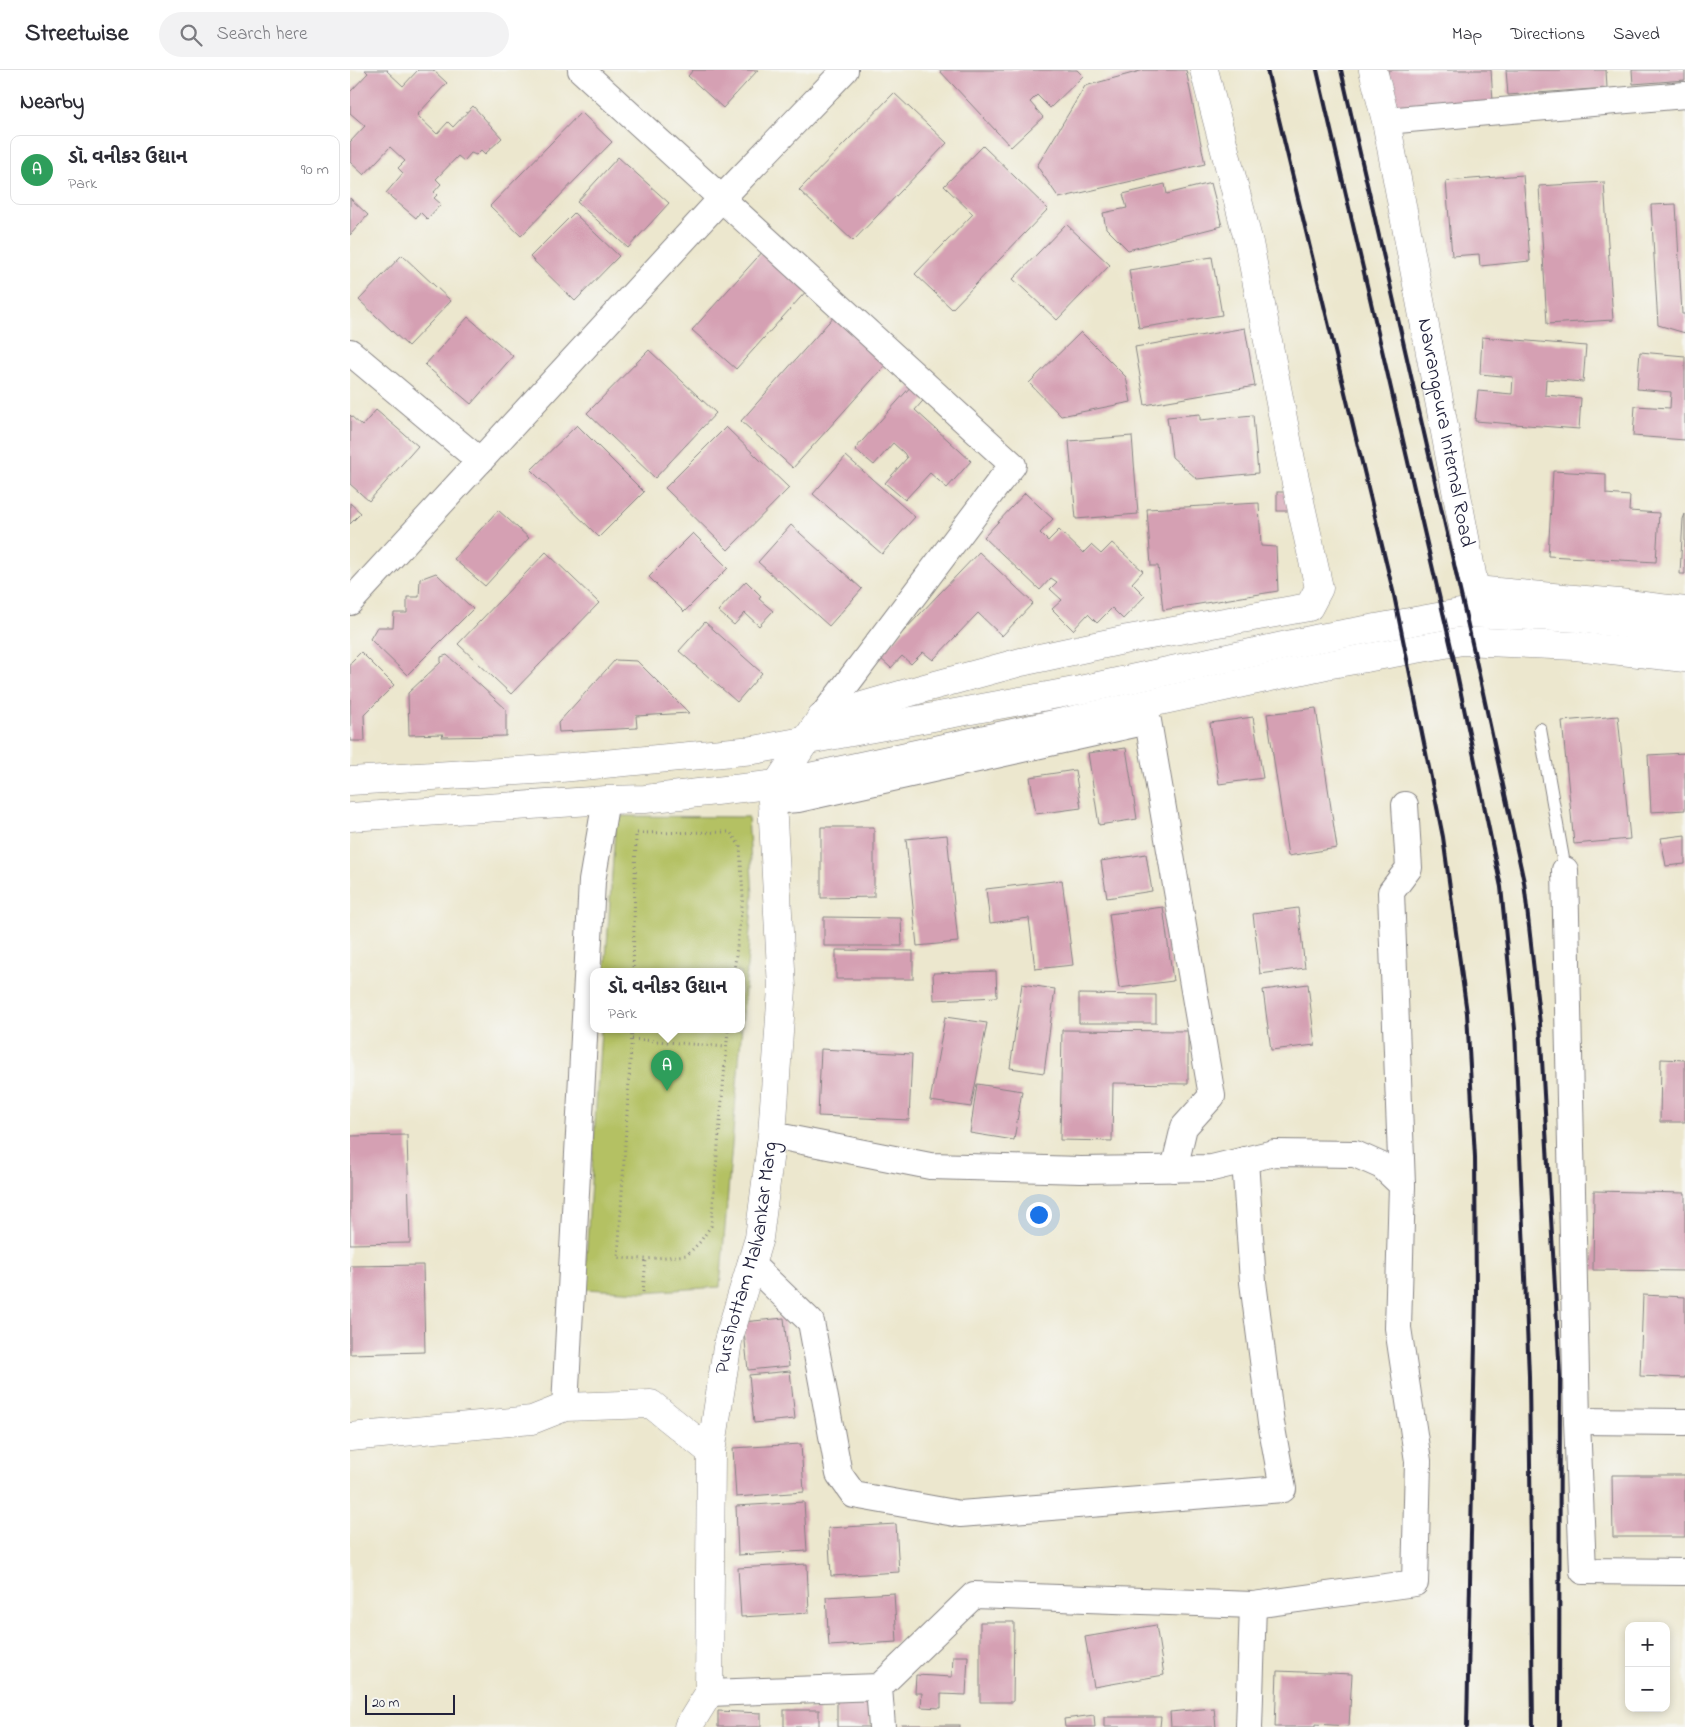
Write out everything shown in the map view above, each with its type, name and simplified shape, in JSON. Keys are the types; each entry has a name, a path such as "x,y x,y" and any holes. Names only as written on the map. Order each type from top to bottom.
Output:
{"street":[{"path":"581,70 1014,465 814,729 774,792"},
{"path":"350,602 722,198 845,70"},
{"path":"350,781 550,769 754,750 921,689 1021,662 1128,639 1309,606 1319,588 1292,465 1250,242 1204,70"},
{"name":"Navrangpura Internal Road","path":"1373,70 1386,121 1475,590 1619,602 1685,611"},
{"path":"1386,121 1685,94"},
{"path":"350,352 480,461"},
{"path":"814,729 1080,690 1320,638 1460,614 1577,618 1685,631"},
{"path":"350,817 606,800 774,792 1326,665 1462,641 1575,646 1685,658"},
{"path":"774,792 798,799 1148,721 1212,1096 1184,1127 1174,1168"},
{"name":"Purshottam Malvankar Marg","path":"709,1693 711,1452 728,1341 759,1238 772,1135 782,988 774,792"},
{"path":"565,1407 592,881 606,800"},
{"path":"688,1727 709,1693 879,1688 974,1595 1253,1605 1415,1583 1418,1461 1398,1328 1402,1185 1391,892 1409,868 1405,805"},
{"path":"1565,870 1577,1421 1583,1571 1685,1572"},
{"path":"772,1135 930,1166 1081,1170 1212,1168 1274,1153 1355,1154 1382,1166 1402,1185"},
{"path":"751,1264 811,1322 839,1474 854,1495 960,1514 1283,1489 1253,1282 1245,1160"},
{"path":"350,1438 532,1420 565,1407 651,1404 711,1452"},
{"path":"1577,1421 1685,1422"},
{"path":"1248,1727 1253,1605"},
{"path":"879,1688 882,1727"}],"lane":[{"path":"1540,729 1565,870"}],"path":[{"path":"633,968 636,833 682,832 730,832 740,846 743,897 734,968"},
{"path":"632,1033 618,1258 646,1259 687,1255 700,1242 711,1226 728,1033"},
{"path":"632,1039 726,1047"},
{"path":"643,1292 646,1259"}],"green space":[{"path":"616,816 748,817 753,895 745,990 745,968 605,968"},
{"path":"601,1033 741,1033 720,1287 643,1292 584,1289"}],"building":[{"path":"365,70 388,70 403,86 418,70 433,70 447,83 417,115 437,134 448,122 453,127 473,106 502,138 485,154 481,150 476,155 471,153 464,161 458,156 436,179 441,184 434,192 437,195 434,198 441,204 427,219 420,212 416,218 386,193 403,173 398,168 405,161 390,147 364,175 350,162 350,142 365,126 350,113 350,92 368,73"},
{"path":"693,70 758,70 723,108 688,76"},
{"path":"939,70 1077,70 1083,76 1050,108 1037,95 1030,102 1043,117 1011,147"},
{"path":"1144,70 1186,70 1205,164 1059,198 1037,166 1085,86"},
{"path":"1388,70 1491,70 1493,102 1391,108"},
{"path":"1506,70 1606,70 1607,88 1508,95"},
{"path":"1632,70 1685,70 1685,80 1633,84"},
{"path":"894,93 947,143 853,241 799,190"},
{"path":"581,112 612,142 521,236 490,206"},
{"path":"983,146 1048,209 952,309 915,274 973,214 944,186"},
{"path":"618,157 669,203 628,248 577,202"},
{"path":"1523,175 1530,261 1480,266 1479,254 1452,256 1446,181"},
{"path":"1604,182 1613,320 1547,324 1539,186"},
{"path":"1211,183 1222,226 1128,250 1106,228 1103,213 1127,208 1123,194 1165,184 1167,194"},
{"path":"350,198 368,215 350,235"},
{"path":"1676,204 1682,314 1685,314 1685,333 1658,325 1651,205"},
{"path":"574,213 619,256 575,301 530,257"},
{"path":"1066,224 1110,265 1057,320 1013,279"},
{"path":"765,249 809,288 736,369 692,330"},
{"path":"402,255 451,301 408,346 359,300"},
{"path":"1212,257 1222,315 1139,328 1129,270"},
{"path":"836,314 889,361 793,468 741,421"},
{"path":"468,317 513,356 471,404 425,365"},
{"path":"1245,328 1255,386 1145,405 1135,347"},
{"path":"1081,332 1126,377 1131,402 1061,416 1029,383"},
{"path":"1482,337 1586,346 1583,382 1546,379 1545,395 1581,398 1579,429 1475,421 1478,391 1512,394 1513,377 1480,374"},
{"path":"649,350 716,413 655,478 587,413"},
{"path":"1640,352 1685,356 1685,440 1633,436 1635,406 1670,408 1671,392 1637,389"},
{"path":"913,384 927,396 915,410 971,461 947,488 930,473 905,500 885,483 907,458 904,453 893,443 874,465 855,449"},
{"path":"376,410 418,446 369,501 350,484 350,415 362,426"},
{"path":"1200,414 1200,420 1253,415 1258,473 1197,479 1172,457 1167,417"},
{"path":"577,425 644,492 599,537 531,470"},
{"path":"726,427 789,488 728,550 665,488"},
{"path":"1132,436 1138,514 1076,519 1069,441"},
{"path":"846,456 915,517 882,554 813,494"},
{"path":"1553,471 1606,474 1606,494 1630,496 1629,511 1659,513 1656,562 1548,556"},
{"path":"1277,492 1298,492 1298,511 1277,511"},
{"path":"1025,493 1053,519 1040,533 1048,541 1059,530 1083,553 1091,545 1101,554 1112,543 1143,571 1132,583 1145,596 1123,619 1112,608 1097,623 1088,614 1073,630 1052,609 1062,600 1050,589 1057,582 1051,578 1040,590 984,537"},
{"path":"350,503 361,513 350,524"},
{"path":"1259,503 1261,546 1276,547 1278,591 1163,610 1158,566 1151,566 1147,509"},
{"path":"498,510 529,538 485,586 454,559"},
{"path":"1685,514 1685,574 1680,574 1683,519"},
{"path":"791,525 862,589 829,626 758,562"},
{"path":"693,533 728,568 684,612 649,577"},
{"path":"546,552 599,603 511,694 458,644"},
{"path":"979,552 1033,603 1002,636 978,613 933,660 923,652 911,664 902,656 891,668 879,657"},
{"path":"436,573 473,609 407,675 370,639 377,627 393,627 394,613 407,613 407,597 419,597 420,579"},
{"path":"746,581 761,596 759,599 773,611 759,626 745,613 734,625 718,611"},
{"path":"705,622 762,673 737,702 679,651"},
{"path":"361,652 394,685 364,715 365,741 350,741 350,663"},
{"path":"447,655 506,709 506,736 442,737 443,734 409,735 408,693 441,662 441,657"},
{"path":"615,660 637,661 689,713 636,716 637,728 559,732 558,723"},
{"path":"1316,708 1337,848 1288,856 1267,714"},
{"path":"1618,716 1630,839 1574,844 1562,721"},
{"path":"1253,717 1263,778 1219,784 1210,723"},
{"path":"1126,748 1137,819 1099,825 1088,753"},
{"path":"1685,753 1685,810 1651,812 1648,755"},
{"path":"1075,770 1081,808 1036,814 1030,777"},
{"path":"821,827 874,827 874,897 821,898"},
{"path":"947,835 958,942 917,946 906,839"},
{"path":"1685,835 1685,864 1666,866 1661,838"},
{"path":"1146,854 1152,891 1107,898 1101,861"},
{"path":"1062,880 1073,965 1035,969 1029,918 990,923 986,889"},
{"path":"1163,907 1173,981 1119,988 1109,914"},
{"path":"1298,908 1305,968 1260,974 1253,914"},
{"path":"824,917 901,918 902,946 824,946"},
{"path":"836,950 913,951 913,979 836,979"},
{"path":"996,971 997,997 934,1000 933,973"},
{"path":"1022,984 1055,989 1044,1073 1010,1068"},
{"path":"1308,984 1315,1045 1271,1050 1263,990"},
{"path":"1079,994 1156,995 1156,1023 1079,1023"},
{"path":"945,1017 987,1023 971,1107 930,1101"},
{"path":"1062,1030 1188,1031 1188,1084 1113,1083 1112,1141 1060,1140"},
{"path":"821,1049 912,1054 909,1120 818,1116"},
{"path":"1661,1059 1685,1060 1685,1122 1660,1122"},
{"path":"977,1084 1022,1091 1014,1140 970,1133"},
{"path":"407,1135 410,1243 350,1244 350,1136"},
{"path":"1594,1191 1685,1193 1685,1271 1593,1270"},
{"path":"423,1265 425,1352 350,1354 350,1266"},
{"path":"1643,1295 1685,1297 1685,1378 1640,1376"},
{"path":"784,1318 789,1366 748,1370 743,1322"},
{"path":"790,1371 795,1419 754,1423 749,1375"},
{"path":"801,1444 804,1492 736,1497 733,1448"},
{"path":"1612,1475 1685,1475 1685,1537 1613,1537"},
{"path":"804,1502 807,1551 738,1555 736,1506"},
{"path":"896,1524 899,1572 831,1576 828,1528"},
{"path":"807,1564 809,1613 741,1617 738,1568"},
{"path":"894,1593 897,1642 829,1646 826,1597"},
{"path":"980,1622 1014,1622 1013,1702 980,1702"},
{"path":"1156,1625 1164,1675 1094,1687 1085,1637"},
{"path":"953,1656 968,1656 966,1695 941,1694 941,1708 921,1707 922,1693 915,1693 916,1675 952,1677"},
{"path":"1277,1671 1352,1674 1349,1726 1315,1724 1315,1727 1275,1727"},
{"path":"837,1700 870,1701 869,1727 837,1727"},
{"path":"1214,1708 1216,1727 1171,1727 1170,1712"},
{"path":"784,1710 819,1710 819,1727 784,1727"},
{"path":"718,1711 761,1713 761,1727 718,1727"},
{"path":"1094,1715 1095,1727 1065,1727 1064,1719"},
{"path":"1104,1717 1161,1717 1160,1727 1104,1727"},
{"path":"902,1725 960,1725 960,1727 902,1727"}],"railway":[{"path":"1267,70 1394,595 1443,837 1467,1013 1475,1157 1476,1293 1467,1727"},
{"path":"1317,70 1454,660 1501,887 1515,1029 1529,1376 1533,1727"},
{"path":"1341,70 1475,656 1524,882 1540,1024 1560,1376 1559,1727"}],"place":[{"name":"ડૉ. વનીકર ઉદ્યાન","path":"667,1091"}]}
